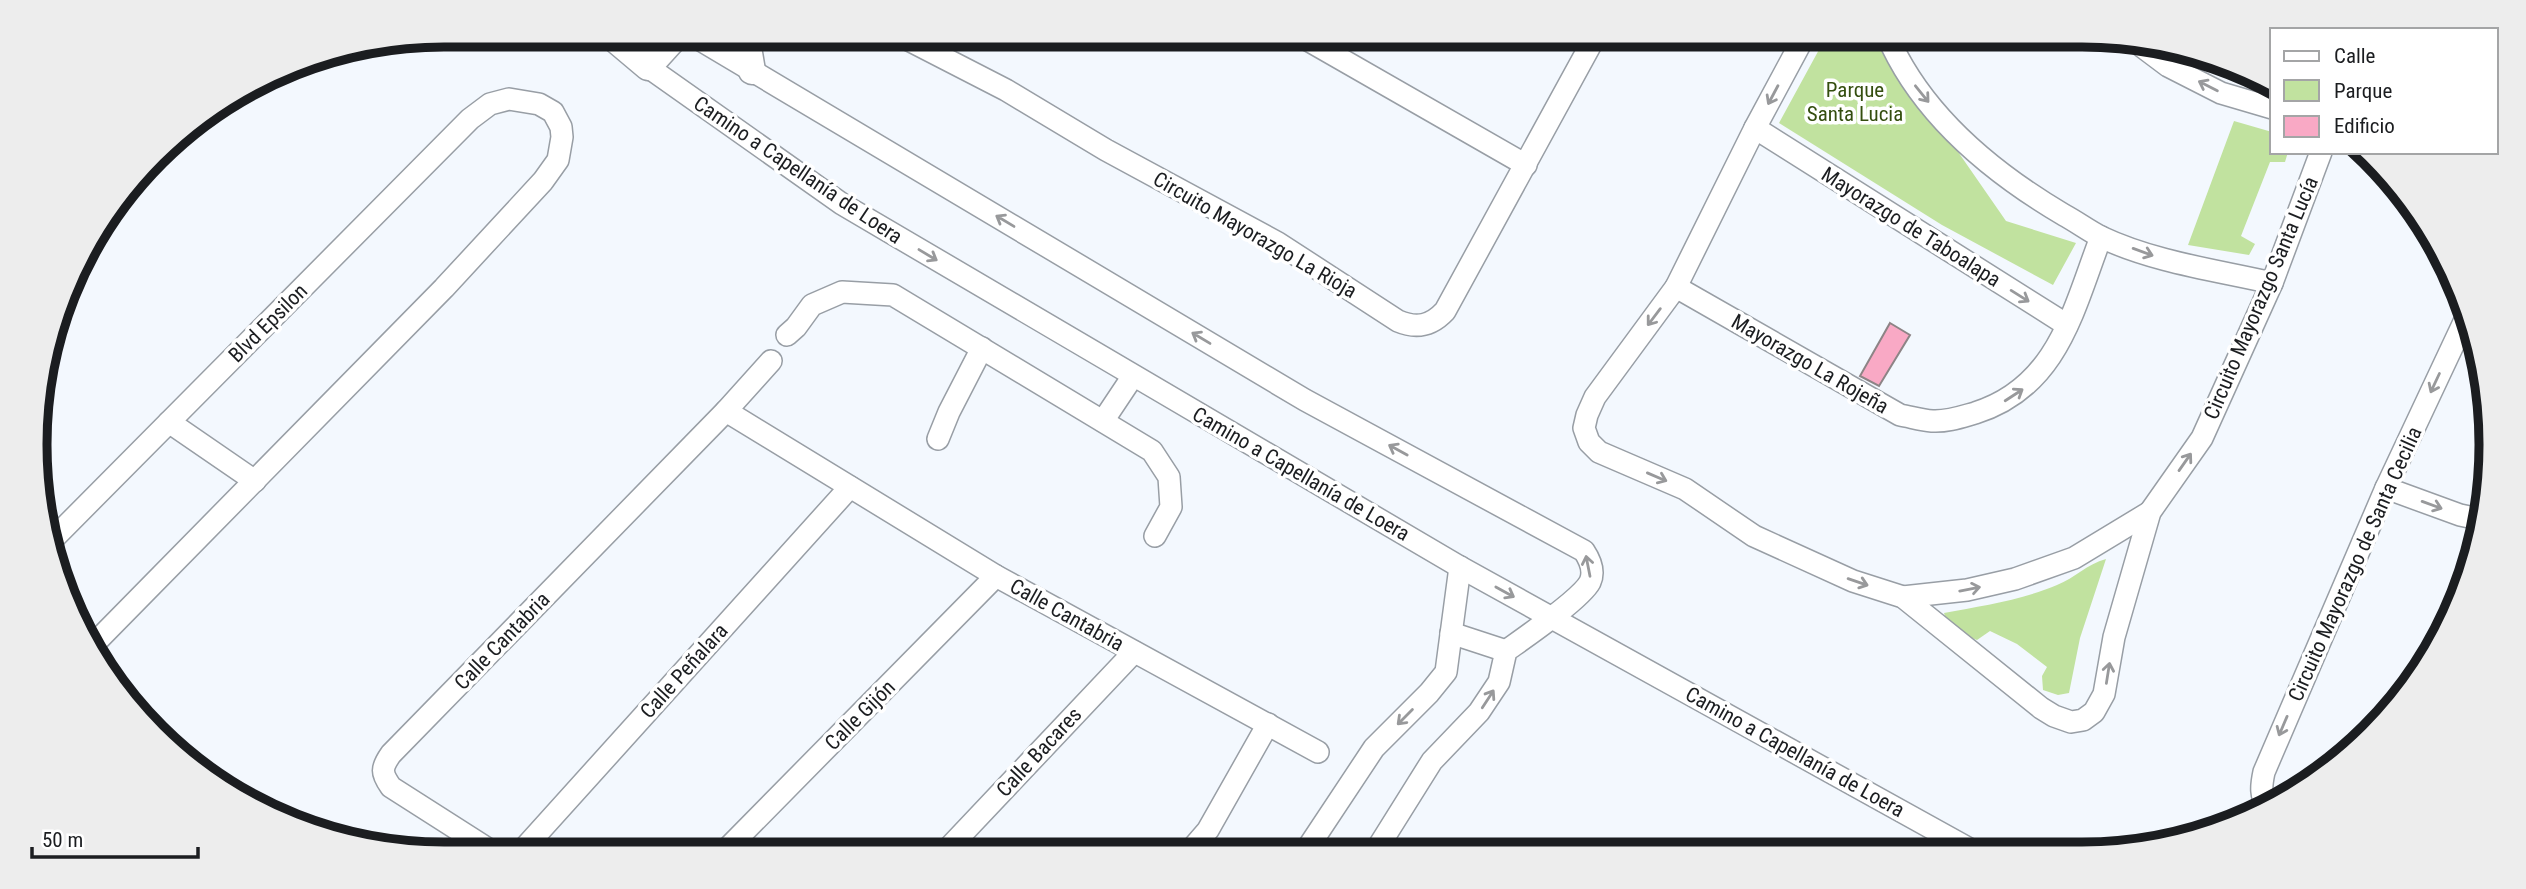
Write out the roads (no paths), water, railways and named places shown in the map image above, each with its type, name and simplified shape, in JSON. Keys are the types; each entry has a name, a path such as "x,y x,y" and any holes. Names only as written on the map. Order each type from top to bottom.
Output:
{"street":[{"path":"624,47 648,67 666,47"},
{"path":"712,47 1305,400 1584,551 1592,569 1589,584 1552,617 1506,651 1499,682 1479,712 1432,761 1381,842"},
{"path":"748,47 752,71"},
{"name":"Circuito Mayorazgo La Rioja","path":"922,47 1006,90 1106,150 1278,243 1398,321 1413,327 1436,320 1445,311 1590,47"},
{"path":"1320,47 1526,165"},
{"name":"Circuito Mayorazgo Santa Lucía","path":"1799,47 1755,128 1676,288 1595,397 1585,420 1584,428 1589,442 1599,453 1685,489 1754,536 1853,581 1903,597 2041,708 2071,722 2083,720 2094,712 2105,694 2114,637 2150,512 2202,438 2272,283 2320,154"},
{"path":"1894,47 1914,84 1956,134 2011,182 2101,237 2163,259 2272,283"},
{"path":"2152,54 2168,66 2221,93 2270,107"},
{"name":"Camino a Capellanía de Loera","path":"648,67 842,204 1460,567 1957,842"},
{"name":"Blvd Epsilon","path":"58,534 470,119 490,104 509,99 539,104 553,112 561,127 562,136 558,160 543,181 255,481"},
{"name":"Mayorazgo de Taboalapa","path":"1755,128 2067,325"},
{"name":"Mayorazgo La Rojeña","path":"1676,288 1900,415 1934,421 1951,420 1995,407 2025,388 2054,352 2101,237"},
{"path":"787,335 812,305 842,292 893,295 1152,451 1169,477 1171,507 1155,536"},
{"name":"Circuito Mayorazgo de Santa Cecilia","path":"2263,798 2263,772 2386,488 2461,328"},
{"path":"938,439 982,348"},
{"name":"Calle Cantabria","path":"477,842 391,787 382,775 382,766 726,411 771,361"},
{"path":"1102,421 1133,376"},
{"name":"Calle Cantabria","path":"726,411 996,576 1318,752"},
{"path":"98,640 255,481 169,422"},
{"name":"Calle Peñalara","path":"530,842 850,487"},
{"path":"2386,488 2472,517"},
{"name":"Circuito Mayorazgo Santa Lucía","path":"1903,597 1967,590 2015,579 2074,558 2150,512"},
{"path":"1313,842 1374,748 1429,693 1446,672 1460,567"},
{"name":"Calle Gijón","path":"734,842 996,576"},
{"path":"1451,634 1506,651"},
{"name":"Calle Bacares","path":"954,842 1134,652"},
{"path":"1198,842 1208,830 1268,724"}],"park label":[{"name":"Parque Santa Lucia","path":"1855,102"}]}
